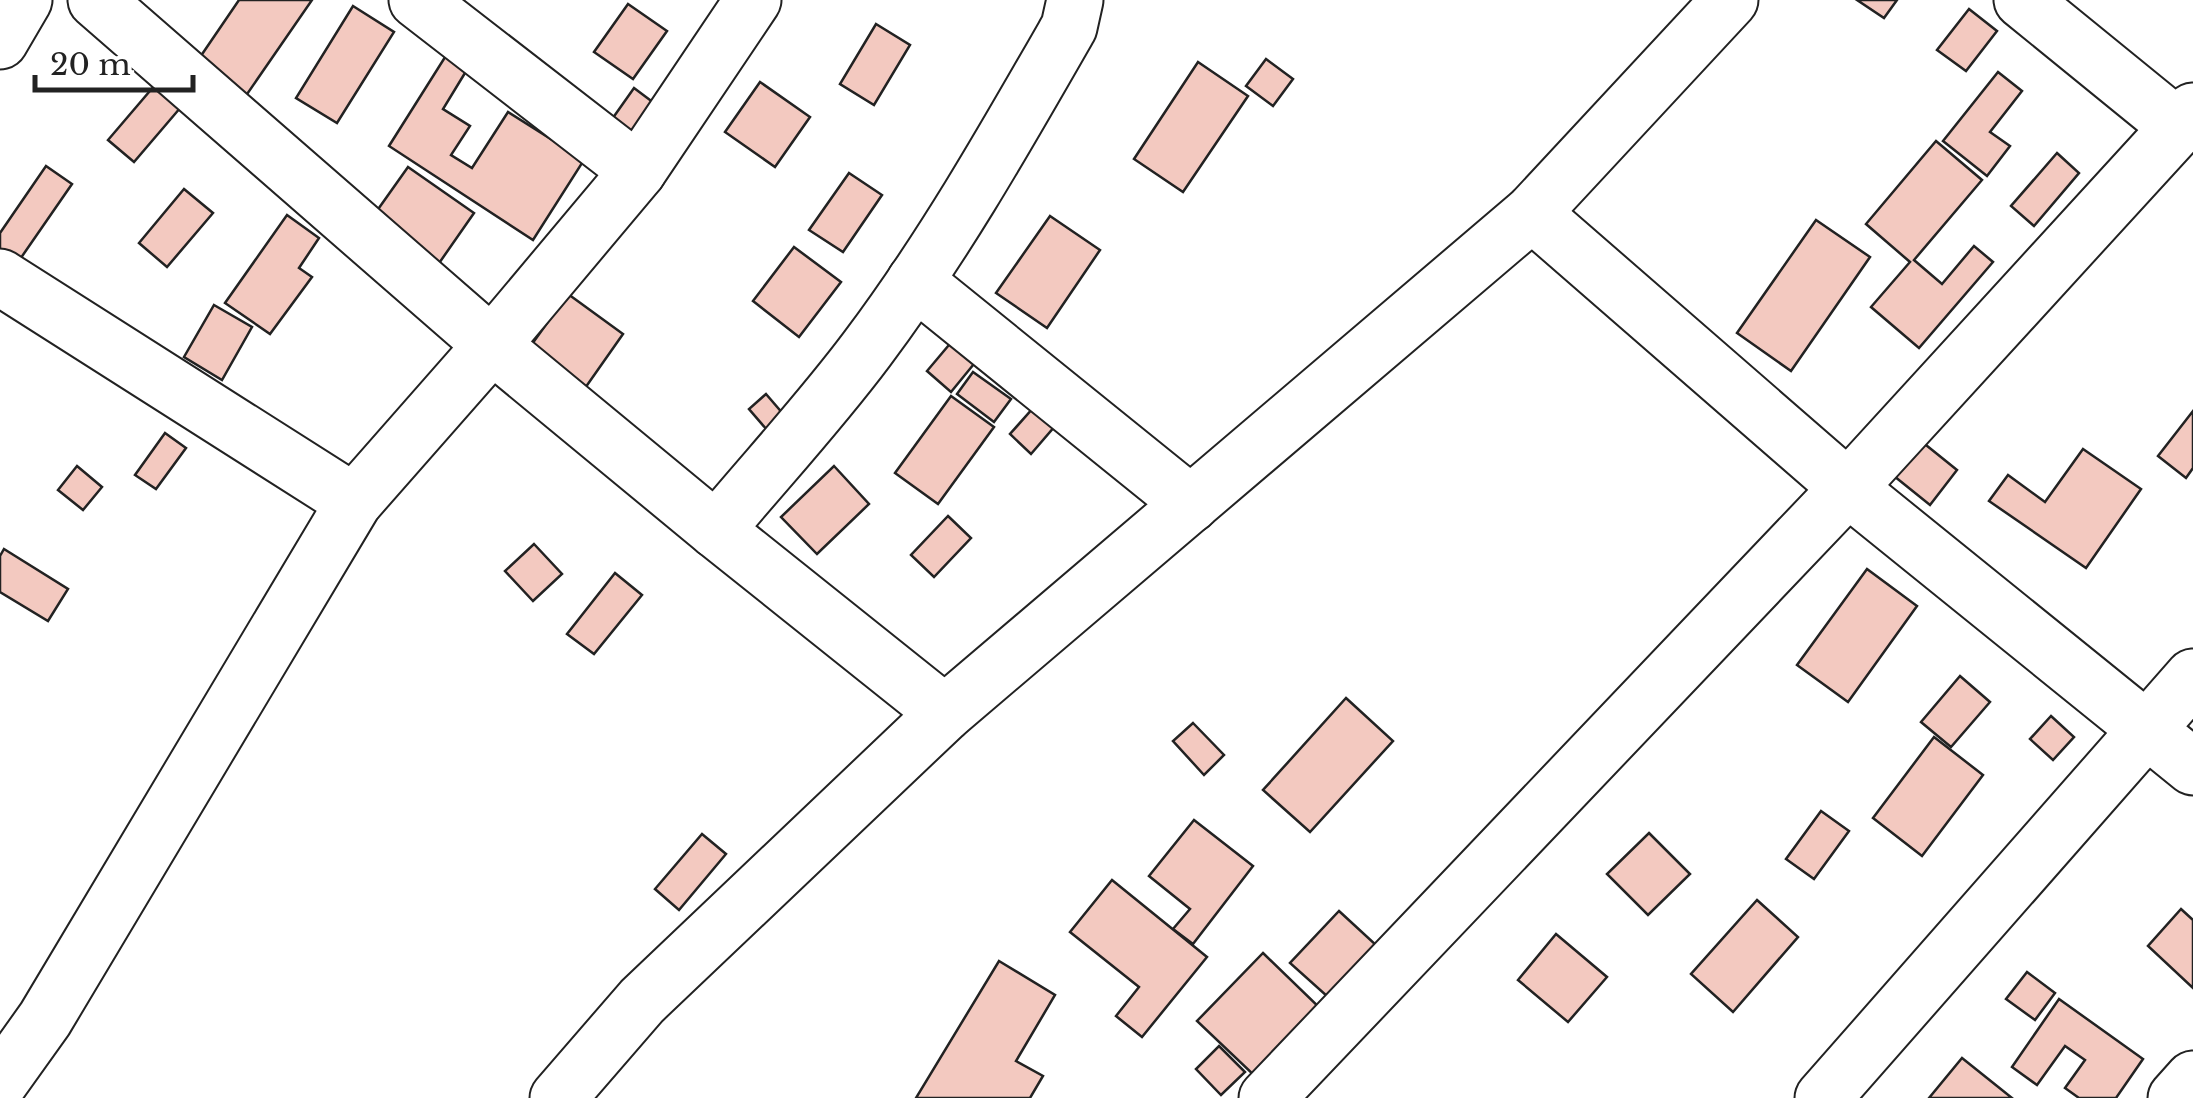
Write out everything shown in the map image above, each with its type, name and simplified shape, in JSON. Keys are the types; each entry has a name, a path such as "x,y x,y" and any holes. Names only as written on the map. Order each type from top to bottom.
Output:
{"street":[{"path":"0,40 24,0"},
{"path":"96,0 492,345 945,713"},
{"path":"417,0 638,171"},
{"path":"0,1082 45,1019 354,502 638,171 753,0"},
{"path":"716,530 866,351 916,281 1070,28 1075,0"},
{"path":"558,1098 642,1001 945,713 1532,214 1730,0"},
{"path":"1268,1098 1848,488 2186,119 2022,0"},
{"path":"1532,214 1848,488 2193,767"},
{"path":"0,277 354,502"},
{"path":"916,281 1191,504"},
{"path":"1823,1098 2193,677"},
{"path":"2176,1098 2193,1079"}],"building":[{"path":"239,0 312,0 243,100 194,66"},
{"path":"1857,0 1897,0 1884,18"},
{"path":"628,4 667,31 633,79 594,52"},
{"path":"353,6 394,32 337,123 296,98"},
{"path":"1969,9 1997,31 1966,71 1937,50"},
{"path":"876,24 910,45 874,105 840,84"},
{"path":"447,54 468,68 443,109 470,126 451,155 472,168 508,112 584,160 533,240 389,146"},
{"path":"1266,59 1293,79 1273,106 1246,86"},
{"path":"1198,62 1248,96 1183,192 1134,159"},
{"path":"1998,72 2022,91 1990,132 2010,146 1987,176 1943,141"},
{"path":"760,82 810,117 775,167 725,132"},
{"path":"155,85 181,107 134,162 108,140"},
{"path":"634,88 658,106 634,140 610,122"},
{"path":"1936,141 1982,180 1914,260 1942,284 1974,246 1993,262 1919,348 1871,307 1910,262 1866,224"},
{"path":"2057,153 2079,173 2034,226 2011,206"},
{"path":"46,166 72,184 16,265 0,254 0,233"},
{"path":"408,167 474,213 435,269 369,222"},
{"path":"849,173 882,195 843,252 809,230"},
{"path":"184,189 213,213 167,267 139,243"},
{"path":"287,215 319,238 299,268 312,277 270,334 225,303"},
{"path":"1050,216 1100,250 1047,328 996,293"},
{"path":"1816,220 1870,257 1791,371 1737,333"},
{"path":"794,247 841,282 799,337 753,301"},
{"path":"568,294 623,334 583,391 527,351"},
{"path":"214,305 252,327 222,380 184,357"},
{"path":"954,339 978,359 951,392 927,371"},
{"path":"973,372 1011,399 994,422 957,394"},
{"path":"766,394 790,422 773,437 749,409"},
{"path":"951,396 994,427 938,504 895,473"},
{"path":"1034,407 1055,426 1031,454 1010,434"},
{"path":"2193,411 2193,468 2186,478 2158,456"},
{"path":"165,433 186,448 156,489 135,475"},
{"path":"1921,441 1957,470 1930,505 1894,476"},
{"path":"2083,449 2141,489 2086,568 1989,501 2008,475 2045,502"},
{"path":"77,466 102,487 83,510 58,490"},
{"path":"834,466 869,504 817,554 781,517"},
{"path":"948,516 971,538 934,577 911,555"},
{"path":"534,544 562,574 533,601 505,571"},
{"path":"4,549 68,589 48,621 0,592 0,556"},
{"path":"1867,569 1917,606 1848,702 1797,665"},
{"path":"615,573 642,595 594,654 567,634"},
{"path":"1960,676 1990,702 1951,747 1921,722"},
{"path":"1346,698 1393,741 1310,832 1263,790"},
{"path":"2051,716 2074,737 2053,760 2030,739"},
{"path":"1193,723 1224,755 1204,775 1173,741"},
{"path":"1934,737 1983,775 1922,856 1873,818"},
{"path":"1821,811 1849,831 1814,879 1786,859"},
{"path":"1194,820 1253,866 1193,944 1173,929 1190,909 1149,876"},
{"path":"1649,833 1690,874 1648,915 1607,874"},
{"path":"702,834 726,854 679,910 655,889"},
{"path":"1112,880 1207,957 1142,1037 1116,1016 1139,987 1070,932"},
{"path":"1757,900 1798,937 1733,1012 1691,974"},
{"path":"2181,909 2193,920 2193,988 2148,946"},
{"path":"1339,911 1376,945 1328,997 1290,963"},
{"path":"1556,934 1607,977 1568,1022 1518,980"},
{"path":"1263,953 1323,1011 1258,1079 1197,1021"},
{"path":"999,961 1055,995 1016,1061 1043,1076 1030,1098 916,1098"},
{"path":"2027,972 2055,993 2035,1020 2006,999"},
{"path":"2059,999 2143,1059 2116,1098 2079,1098 2065,1088 2085,1060 2065,1046 2037,1085 2012,1067"},
{"path":"1219,1046 1245,1072 1221,1095 1196,1069"},
{"path":"1962,1058 2012,1098 1929,1098"}]}
